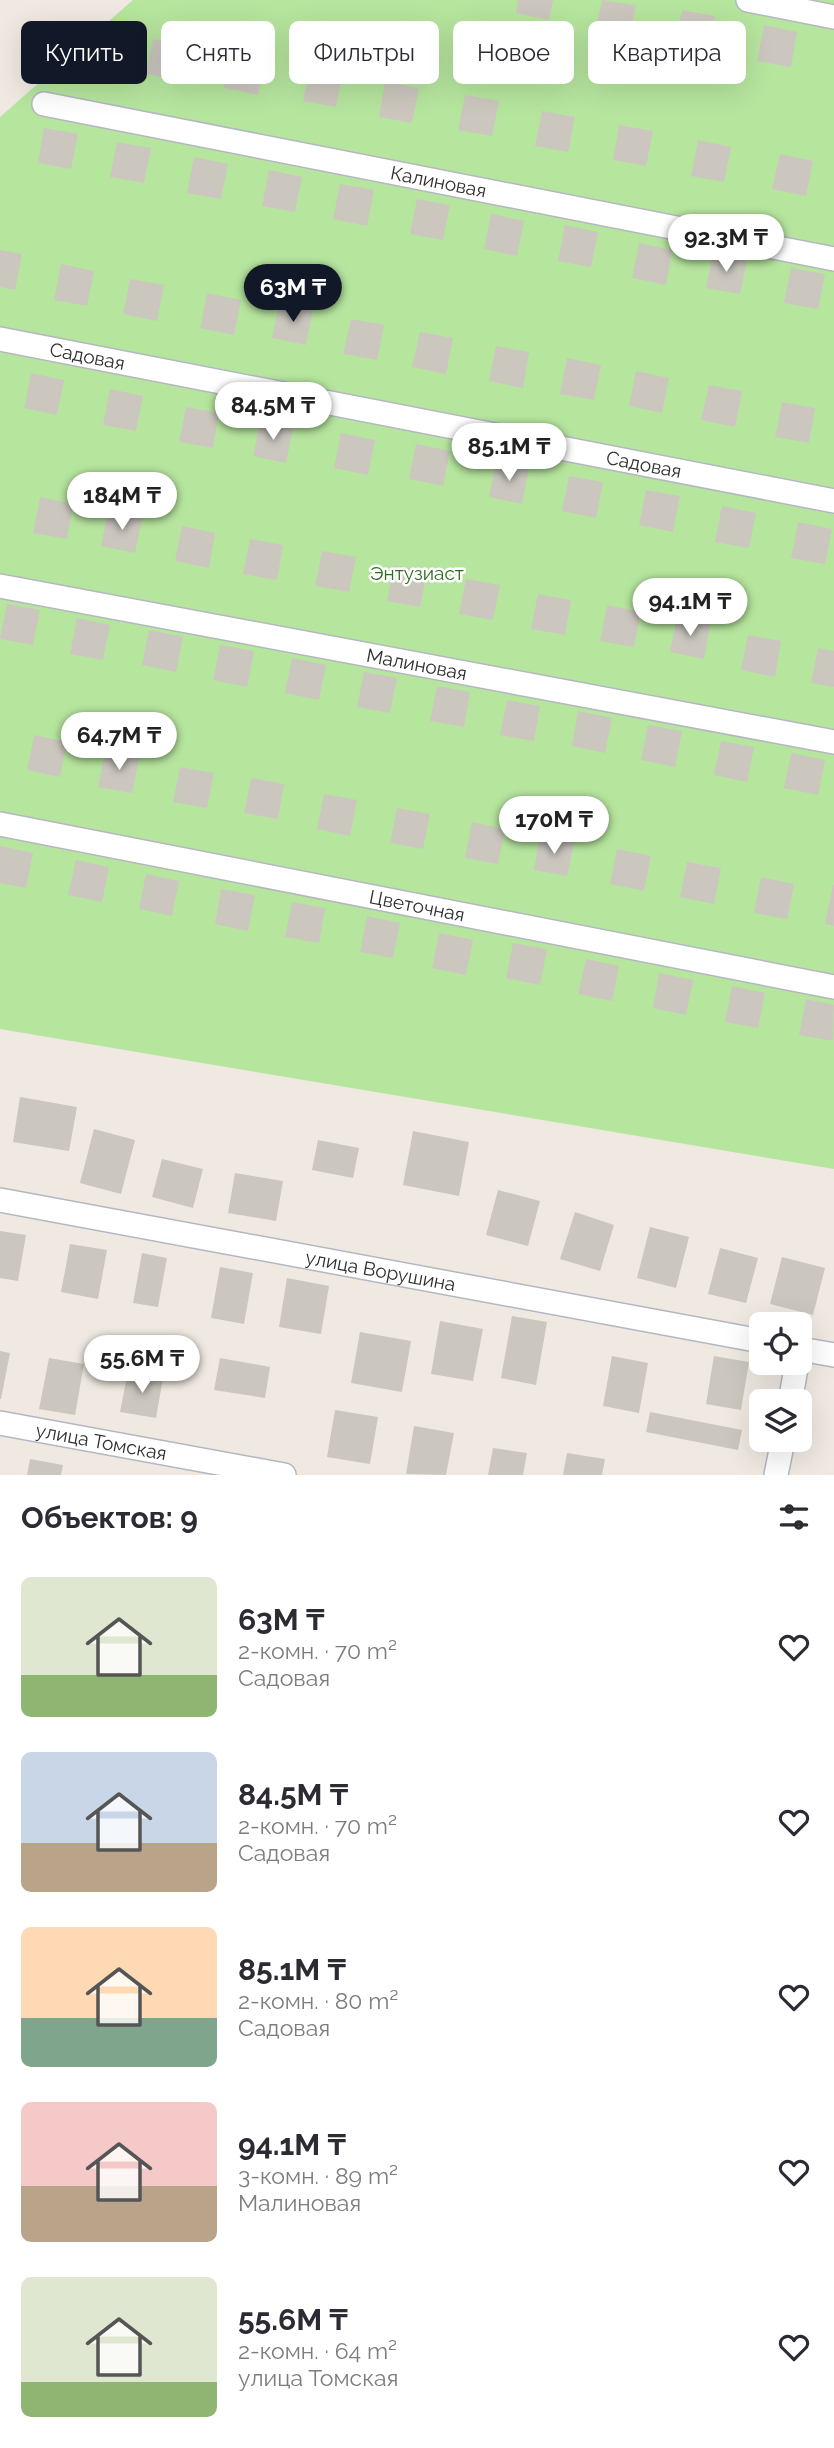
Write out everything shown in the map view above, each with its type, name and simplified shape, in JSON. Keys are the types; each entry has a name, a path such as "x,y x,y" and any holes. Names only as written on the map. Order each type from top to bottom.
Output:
{"street":[{"path":"748,0 834,17"},
{"name":"Калиновая","path":"44,104 834,259"},
{"name":"Садовая","path":"0,339 834,501"},
{"name":"Малиновая","path":"0,586 834,742"},
{"name":"Цветочная","path":"0,824 834,987"},
{"name":"улица Ворушина","path":"0,1200 749,1339"},
{"path":"812,1351 834,1355"},
{"name":"улица Томская","path":"0,1423 284,1475"},
{"path":"776,1475 781,1452"}],"green space":[{"name":"Энтузиаст","path":"133,0 834,0 834,1169 0,1029 0,117 38,84 147,84 147,21 109,21"}],"building":[{"path":"518,0 553,0 549,20 516,13"},
{"path":"602,0 636,5 633,21 598,21"},
{"path":"682,10 715,16 714,21 680,21"},
{"path":"764,25 797,32 791,67 757,61"},
{"path":"153,39 161,41 161,77 147,74"},
{"path":"225,84 260,84 258,95 224,88"},
{"path":"306,84 341,84 336,107 303,101"},
{"path":"385,84 419,88 412,123 379,117"},
{"path":"465,95 499,101 492,136 458,130"},
{"path":"542,111 575,117 568,152 535,146"},
{"path":"619,125 653,131 646,166 613,160"},
{"path":"44,128 78,134 71,169 38,163"},
{"path":"698,140 731,147 724,182 691,176"},
{"path":"117,142 151,148 144,183 110,177"},
{"path":"780,154 813,161 806,196 772,189"},
{"path":"194,157 228,164 221,199 187,193"},
{"path":"269,170 302,177 295,212 262,206"},
{"path":"340,184 374,190 367,226 333,219"},
{"path":"417,199 450,205 443,240 410,234"},
{"path":"491,214 524,221 517,256 484,249"},
{"path":"565,225 598,232 591,267 558,261"},
{"path":"639,243 672,250 666,285 632,278"},
{"path":"0,250 22,254 15,290 0,287"},
{"path":"713,253 747,260 740,294 706,288"},
{"path":"61,264 94,271 87,306 54,300"},
{"path":"791,268 825,274 818,309 784,303"},
{"path":"130,279 164,285 157,321 123,314"},
{"path":"207,293 241,300 234,335 200,328"},
{"path":"279,303 313,309 306,345 272,338"},
{"path":"351,319 384,325 377,360 343,354"},
{"path":"420,332 453,338 446,374 412,367"},
{"path":"496,346 529,352 523,388 489,381"},
{"path":"567,358 601,365 594,400 560,394"},
{"path":"636,371 669,378 662,413 629,406"},
{"path":"31,373 64,380 57,415 24,408"},
{"path":"709,385 742,391 735,427 701,420"},
{"path":"110,389 143,396 136,431 103,425"},
{"path":"782,402 815,408 809,443 775,437"},
{"path":"186,407 219,413 213,448 179,442"},
{"path":"260,421 293,428 286,463 253,456"},
{"path":"341,433 375,440 368,475 334,468"},
{"path":"416,444 450,451 443,486 409,479"},
{"path":"496,462 529,468 522,504 489,497"},
{"path":"569,476 603,482 596,518 562,511"},
{"path":"646,490 680,496 673,532 639,525"},
{"path":"40,497 73,504 67,539 33,533"},
{"path":"722,506 756,513 749,548 715,542"},
{"path":"108,511 142,518 135,553 101,546"},
{"path":"798,522 832,529 825,564 791,558"},
{"path":"182,526 215,533 209,568 175,561"},
{"path":"250,539 283,545 277,580 243,574"},
{"path":"322,551 356,557 349,592 315,586"},
{"path":"394,565 427,572 420,607 387,601"},
{"path":"466,579 500,585 493,620 459,614"},
{"path":"538,594 571,600 565,635 531,629"},
{"path":"7,604 40,610 33,645 0,639"},
{"path":"607,605 641,612 634,647 600,641"},
{"path":"677,617 710,624 704,659 670,652"},
{"path":"77,618 110,625 103,660 70,654"},
{"path":"149,630 183,637 176,672 142,665"},
{"path":"748,635 781,641 775,677 741,670"},
{"path":"220,645 254,651 247,687 213,680"},
{"path":"818,648 834,651 834,687 811,683"},
{"path":"292,658 326,665 319,700 285,693"},
{"path":"364,672 397,678 390,713 357,707"},
{"path":"437,686 470,692 464,727 430,721"},
{"path":"507,700 540,706 534,741 500,735"},
{"path":"578,711 612,718 605,753 572,746"},
{"path":"648,725 682,731 675,767 641,760"},
{"path":"34,735 67,742 60,777 27,770"},
{"path":"721,741 754,747 747,782 714,775"},
{"path":"105,752 139,758 132,793 98,787"},
{"path":"791,753 825,760 818,795 784,788"},
{"path":"180,767 214,773 207,808 173,802"},
{"path":"251,778 284,784 278,819 244,813"},
{"path":"324,794 357,800 350,836 317,829"},
{"path":"397,808 430,814 423,849 390,843"},
{"path":"472,822 505,829 498,864 465,858"},
{"path":"540,835 574,842 567,876 534,870"},
{"path":"0,846 33,853 26,888 0,883"},
{"path":"617,849 651,856 644,891 610,884"},
{"path":"76,860 109,867 102,902 68,895"},
{"path":"687,862 721,868 714,904 680,897"},
{"path":"146,874 179,881 172,916 139,909"},
{"path":"761,877 794,884 787,919 754,913"},
{"path":"834,885 834,926 825,924"},
{"path":"221,889 255,895 248,931 215,924"},
{"path":"292,902 325,908 319,943 285,937"},
{"path":"367,916 400,923 393,958 360,952"},
{"path":"439,933 473,940 466,975 432,968"},
{"path":"513,943 547,949 540,985 506,978"},
{"path":"586,959 619,966 612,1001 578,994"},
{"path":"659,973 693,980 686,1015 653,1008"},
{"path":"732,986 765,993 758,1028 725,1022"},
{"path":"806,999 834,1005 833,1041 799,1035"},
{"path":"20,1097 77,1107 69,1151 13,1142"},
{"path":"94,1129 135,1140 121,1194 80,1183"},
{"path":"413,1131 469,1142 459,1196 403,1185"},
{"path":"318,1140 359,1148 353,1178 312,1170"},
{"path":"162,1159 203,1169 193,1208 152,1197"},
{"path":"235,1173 283,1181 276,1221 228,1213"},
{"path":"498,1190 540,1201 528,1246 486,1235"},
{"path":"575,1212 614,1225 600,1271 560,1259"},
{"path":"650,1227 689,1237 676,1288 637,1278"},
{"path":"0,1231 26,1235 18,1281 0,1278"},
{"path":"70,1244 107,1250 98,1299 61,1292"},
{"path":"720,1248 758,1258 746,1303 708,1294"},
{"path":"142,1253 167,1258 158,1307 133,1303"},
{"path":"782,1257 825,1268 813,1315 812,1312 770,1304"},
{"path":"220,1267 253,1273 244,1324 211,1318"},
{"path":"287,1278 329,1286 321,1334 279,1327"},
{"path":"512,1316 547,1322 536,1385 501,1378"},
{"path":"440,1321 483,1329 473,1381 431,1374"},
{"path":"360,1332 411,1341 402,1392 351,1383"},
{"path":"0,1351 10,1353 1,1399 0,1399"},
{"path":"612,1356 648,1363 639,1413 603,1406"},
{"path":"714,1356 749,1362 741,1410 706,1404"},
{"path":"49,1358 84,1364 75,1415 39,1409"},
{"path":"220,1358 270,1367 265,1398 214,1390"},
{"path":"128,1371 163,1378 156,1418 120,1412"},
{"path":"335,1410 378,1417 370,1464 327,1457"},
{"path":"650,1412 742,1430 738,1450 646,1432"},
{"path":"414,1426 454,1433 446,1475 406,1474"},
{"path":"493,1448 527,1453 523,1475 488,1475"},
{"path":"567,1453 605,1459 602,1475 563,1475"},
{"path":"30,1459 63,1465 61,1475 27,1475"}]}
